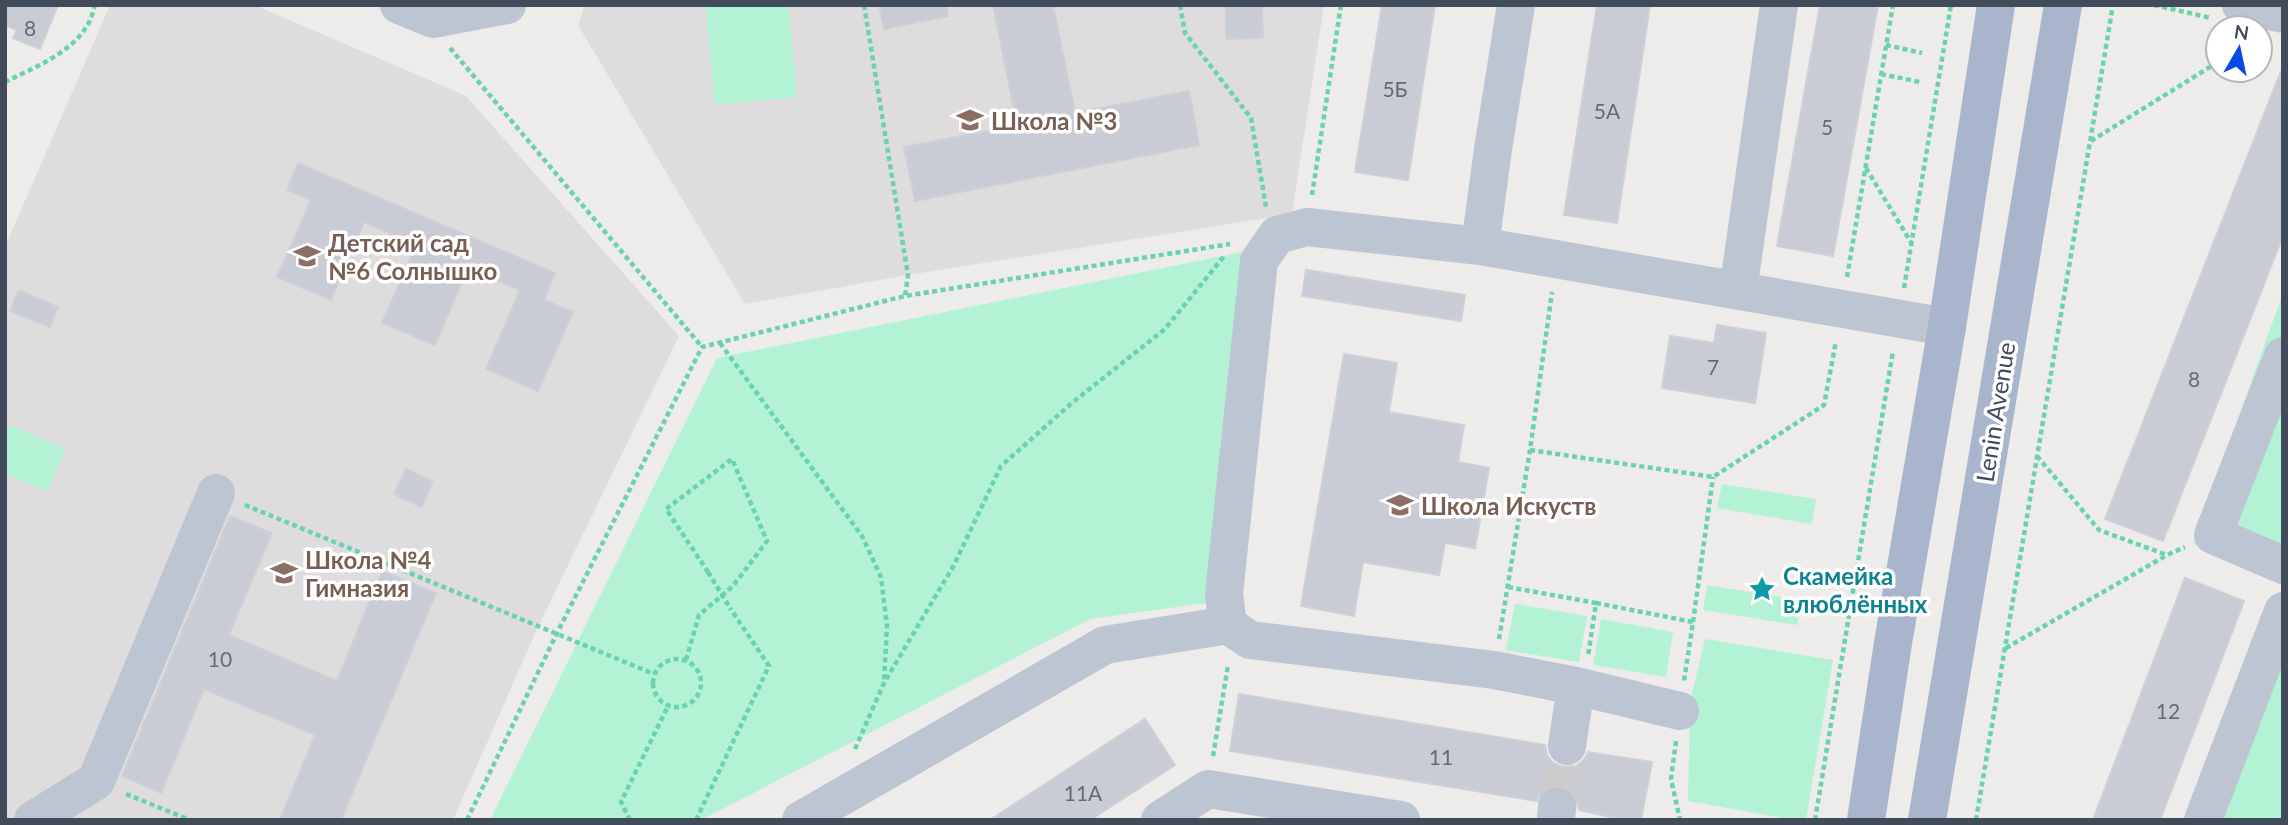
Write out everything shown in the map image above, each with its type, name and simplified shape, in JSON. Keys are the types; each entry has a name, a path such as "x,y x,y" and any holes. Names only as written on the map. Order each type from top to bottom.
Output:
{"main road":[{"path":"1866,820 1947,327 1996,5"},
{"name":"Lenin Avenue","path":"1927,820 2063,5"}],"lane":[{"path":"424,10 507,5"},
{"path":"1480,246 1516,5"},
{"path":"1738,290 1779,5"},
{"path":"2228,12 2283,14"},
{"path":"1228,625 1224,594 1259,261 1292,231 1480,246 1947,327"},
{"path":"2283,356 2213,535 2283,565"},
{"path":"33,820 96,781 216,493"},
{"path":"2203,820 2283,611"},
{"path":"801,820 1105,645 1228,625 1250,640 1494,670 1680,711"},
{"path":"1567,746 1580,687"},
{"path":"1160,820 1208,789 1401,820"}],"path":[{"path":"5,82 43,64 72,44 88,26 95,5"},
{"path":"864,5 908,275 905,296"},
{"path":"1180,5 1185,33 1251,118 1268,219 1292,231 1341,5"},
{"path":"1815,820 1951,5"},
{"path":"1976,820 2113,5"},
{"path":"2154,5 2228,12"},
{"path":"424,10 447,45 702,347"},
{"path":"1886,46 1922,53"},
{"path":"2090,141 2204,71"},
{"path":"1881,74 1920,82"},
{"path":"1866,167 1912,244"},
{"path":"702,347 905,296 1234,243 1164,329 1073,402 1001,466 954,565 884,683 853,754"},
{"path":"1494,670 1530,450 1557,260"},
{"path":"720,343 862,536 881,577 887,626 884,683"},
{"path":"467,820 557,634 702,347"},
{"path":"2006,649 2167,555 2099,530 2037,456"},
{"path":"686,660 699,615 733,586 767,541 732,459 666,509 708,572 730,608 769,666 696,820"},
{"path":"1680,820 1671,779 1713,477"},
{"path":"216,493 654,674"},
{"path":"1508,587 1693,622"},
{"path":"1580,687 1596,603"},
{"path":"1208,789 1230,649 1228,625"},
{"path":"667,660 686,660 700,673 700,692 687,706 668,706 654,693 654,674 667,660"},
{"path":"630,820 621,802 668,706"},
{"path":"96,781 190,820"}],"shaded area":[{"path":"110,5 254,5 466,96 679,336 538,627 453,820 5,820 5,247"},
{"name":"Школа №3","path":"585,5 1324,5 1292,214 908,275 745,304 578,25"}],"green space":[{"path":"705,5 788,5 797,97 715,105"},
{"path":"1242,252 1206,603 1090,619 701,820 490,820 717,358"},
{"path":"2283,293 2283,585 2193,544"},
{"path":"5,423 66,449 47,492 5,474"},
{"path":"1722,484 1816,499 1812,524 1717,508"},
{"path":"1707,585 1801,600 1797,625 1703,610"},
{"path":"1515,604 1587,616 1579,662 1506,650"},
{"path":"1601,619 1673,632 1666,677 1593,665"},
{"path":"1705,639 1833,660 1806,820 1688,801 1690,702"},
{"path":"2283,646 2283,820 2216,820"}],"building":[{"path":"5,5 58,5 40,49 13,38 17,30 5,25"},
{"path":"879,5 947,5 948,16 884,29"},
{"path":"993,5 1053,5 1075,113 1189,91 1199,145 915,201 904,147 1017,125"},
{"path":"1226,5 1262,5 1263,38 1226,39"},
{"path":"1382,5 1435,5 1408,180 1355,172"},
{"path":"1597,5 1650,5 1617,223 1564,215"},
{"path":"1820,5 1878,5 1833,256 1777,246"},
{"path":"2281,71 2283,236 2163,541 2105,519"},
{"path":"298,163 555,273 544,300 573,312 538,391 486,369 520,290 468,267 435,345 382,323 416,245 364,222 331,300 277,277 311,200 287,190"},
{"path":"1306,270 1465,295 1461,321 1302,296"},
{"path":"19,290 58,307 50,327 10,311"},
{"path":"1717,325 1766,333 1755,403 1662,388 1670,336 1714,343"},
{"name":"Школа Искуств","path":"1344,354 1397,363 1389,412 1464,425 1458,462 1489,468 1475,548 1445,543 1439,575 1363,562 1354,616 1301,606"},
{"path":"406,469 433,482 421,507 394,494"},
{"path":"230,516 272,533 229,635 337,681 382,571 436,593 341,820 280,820 315,735 204,689 161,793 122,776"},
{"path":"2185,578 2244,601 2160,820 2093,820"},
{"path":"1239,694 1545,745 1547,755 1553,763 1563,767 1576,766 1584,760 1588,752 1652,762 1641,820 1624,820 1579,810 1576,797 1569,789 1559,785 1547,788 1539,794 1537,801 1230,751"},
{"path":"1145,719 1175,765 1090,820 990,820"}],"tunnel":[{"path":"1557,807 1567,746"}],"place":[{"name":"Школа №3","path":"970,120"},
{"name":"Детский сад №6 Солнышко","path":"307,256"},
{"name":"Школа Искуств","path":"1400,505"},
{"name":"Школа №4 Гимназия","path":"284,573"},
{"name":"Скамейка влюблённых","path":"1762,589"}]}
